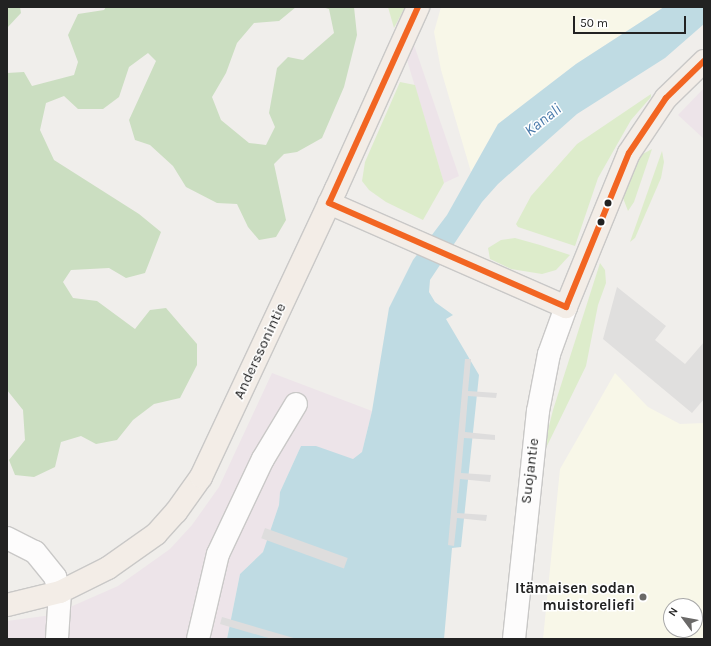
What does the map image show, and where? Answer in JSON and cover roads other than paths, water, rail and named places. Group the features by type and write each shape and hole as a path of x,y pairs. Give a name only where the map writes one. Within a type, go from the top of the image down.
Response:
{"main road":[{"name":"Anderssonintie","path":"7,604 60,592 108,568 156,534 176,512 201,477 329,203 418,7"},
{"path":"329,203 566,307 629,153 666,98 704,61"}],"street":[{"name":"Suojantie","path":"514,639 538,411 549,354 566,307"},
{"path":"198,639 218,554 264,460 296,404"},
{"path":"7,538 35,552 55,576 60,592 57,639"}],"water":[{"name":"Kanali","path":"664,7 704,7 704,24 665,58 577,114 498,184 482,202 430,280 429,292 435,302 453,315 446,319 479,375 461,547 452,548 444,639 227,639 240,574 263,552 279,505 280,492 301,446 316,446 353,459 362,452 372,411 389,308 413,260 447,215 498,124 576,64"}],"place":[{"name":"Itämaisen sodan muistoreliefi","path":"643,597"}]}
